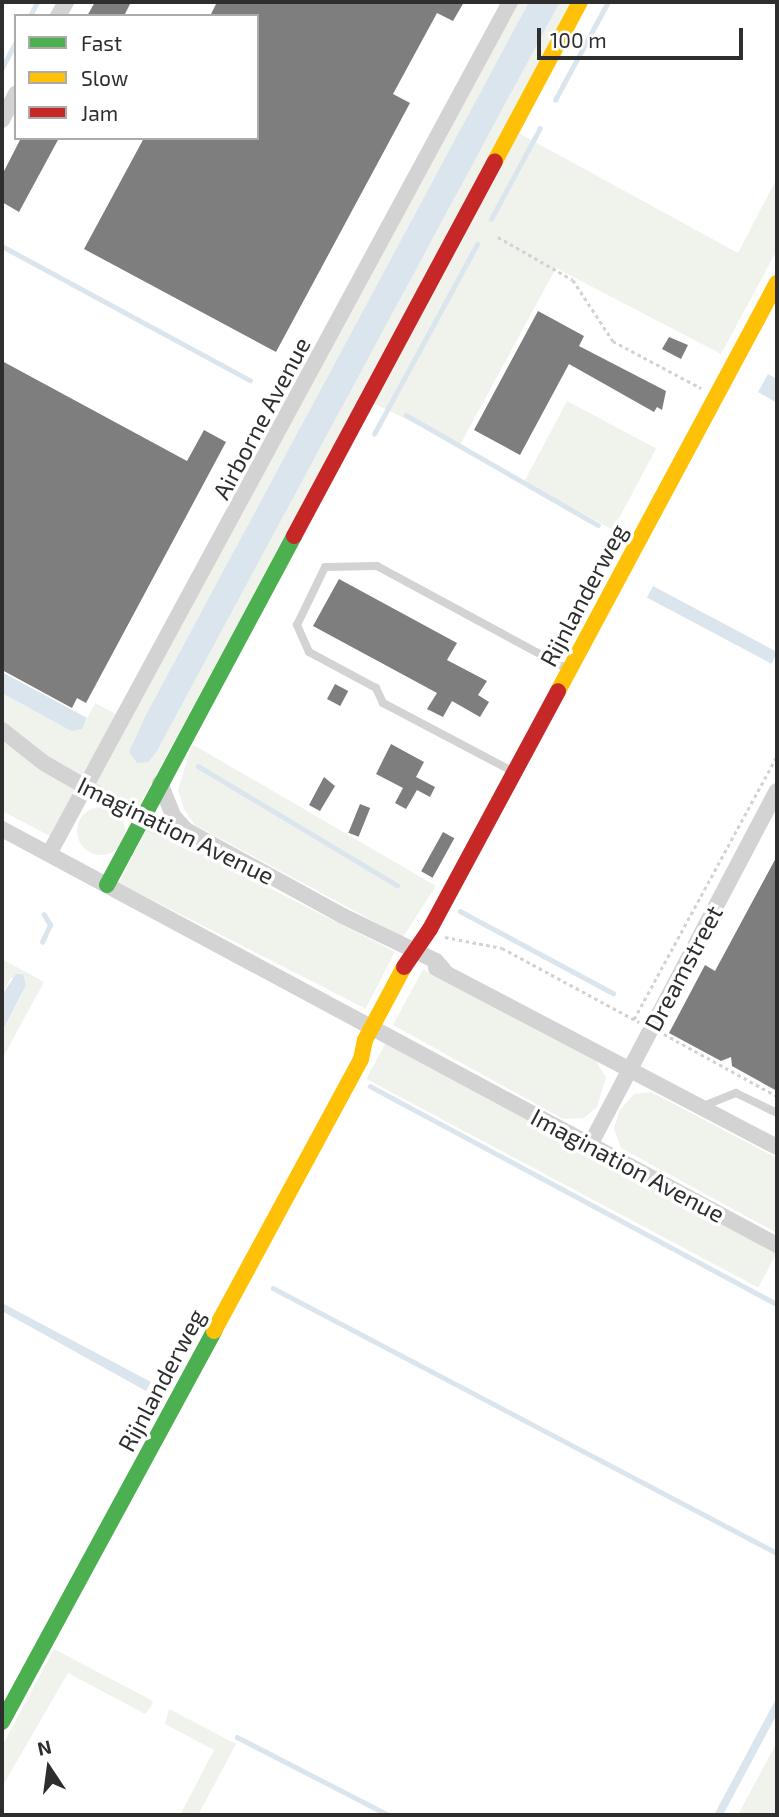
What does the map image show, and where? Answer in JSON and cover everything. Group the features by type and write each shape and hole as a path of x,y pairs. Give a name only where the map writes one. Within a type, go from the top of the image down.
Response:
{"street":[{"name":"Airborne Avenue","path":"50,854 510,2"},
{"path":"107,885 580,2"},
{"path":"2,120 14,98"},
{"name":"Rijnlanderweg","path":"2,1722 777,283"},
{"name":"Imagination Avenue","path":"2,730 85,789 142,820 168,831 186,830 777,1147"},
{"path":"160,783 173,816 186,830"},
{"name":"Dreamstreet","path":"590,1145 777,791"},
{"name":"Imagination Avenue","path":"2,829 777,1245"}],"lane":[{"path":"514,772 383,703 376,688 309,652 297,625 325,567 377,566 569,669"},
{"path":"701,1107 736,1093 777,1113"}],"path":[{"path":"498,237 573,280 613,341 715,398"},
{"name":"Dreamstreet","path":"634,1019 777,756"},
{"path":"430,929 454,942 502,948 777,1096"}],"shaded area":[{"path":"515,2 529,2 129,752 157,751 560,2 575,2 138,808 94,785"},
{"path":"529,2 560,2 157,751 148,762 137,763 129,752 146,715"},
{"path":"515,131 738,253 777,178 777,250 721,354 556,268 460,445 369,401"},
{"path":"768,374 777,379 777,403 758,392"},
{"path":"567,401 656,448 613,530 524,482"},
{"path":"653,586 777,652 771,664 647,597"},
{"path":"2,672 87,718 82,729 71,731 2,693"},
{"path":"2,693 71,731 86,721 95,703 116,714 81,780 2,723"},
{"path":"2,739 77,787 50,836 2,811"},
{"path":"192,744 436,886 403,937 195,825 184,809 178,790"},
{"path":"101,807 110,808 118,814 124,822 124,840 118,848 110,854 101,855 92,854 84,848 78,840 77,831 78,822 84,814 92,808"},
{"path":"148,826 395,952 366,1009 119,883"},
{"path":"4,960 44,982 2,1059 2,1032 22,994 11,977 2,995"},
{"path":"423,969 596,1061 606,1078 597,1107 584,1118 563,1119 393,1025"},
{"path":"16,974 23,974 26,985 2,1032 2,995"},
{"path":"386,1042 777,1250 758,1288 366,1079"},
{"path":"651,1092 777,1158 777,1233 621,1148 614,1129 619,1111 634,1094"},
{"path":"2,1303 151,1382 146,1391 2,1311"},
{"path":"54,1649 153,1701 151,1707 145,1714 68,1673 2,1787 2,1746"},
{"path":"777,1697 777,1714 723,1815 714,1815"},
{"path":"169,1709 236,1744 198,1815 180,1815 214,1750 165,1724"},
{"path":"777,1742 777,1815 738,1815"}],"building":[{"path":"95,2 131,2 125,14 88,14"},
{"path":"217,2 464,2 453,21 437,13 393,94 410,103 276,352 84,249 143,140 259,140 259,14 211,14"},
{"path":"20,140 58,140 19,212 2,202 2,175"},
{"path":"538,311 584,336 579,346 666,391 662,410 657,407 654,412 569,364 520,455 474,430"},
{"path":"669,337 688,345 681,359 662,349"},
{"path":"2,361 187,461 204,430 226,442 86,703 77,698 72,708 2,670"},
{"path":"339,579 457,643 447,660 487,681 478,695 489,702 480,717 452,701 443,717 427,709 437,693 313,626"},
{"path":"335,684 348,691 340,706 327,699"},
{"path":"391,744 424,762 416,777 435,787 430,797 417,790 406,809 395,803 403,788 376,774"},
{"path":"324,777 335,786 320,811 309,805"},
{"path":"360,804 370,808 359,837 348,833"},
{"path":"443,832 454,838 433,878 421,871"},
{"path":"777,856 777,1091 732,1066 731,1057 721,1061 669,1033 705,965 715,971"}],"waterway":[{"path":"31,14 37,2"},
{"path":"555,100 608,2"},
{"path":"2,68 14,46"},
{"path":"491,219 540,128"},
{"path":"374,434 477,244"},
{"path":"2,246 250,380"},
{"path":"406,415 598,525"},
{"path":"198,766 397,885"},
{"path":"460,911 613,993"},
{"path":"42,942 50,925 44,915"},
{"path":"370,1086 777,1304"},
{"path":"273,1288 777,1553"},
{"path":"237,1737 389,1815"}],"traffic: fast":[{"path":"107,885 294,536"},
{"path":"2,1722 214,1331"}],"traffic: slow":[{"path":"495,161 580,2"},
{"path":"558,691 777,283"},
{"path":"214,1331 361,1059 365,1040 404,967"}],"traffic: jam":[{"path":"294,536 495,161"},
{"path":"404,967 430,929 558,691"}]}
